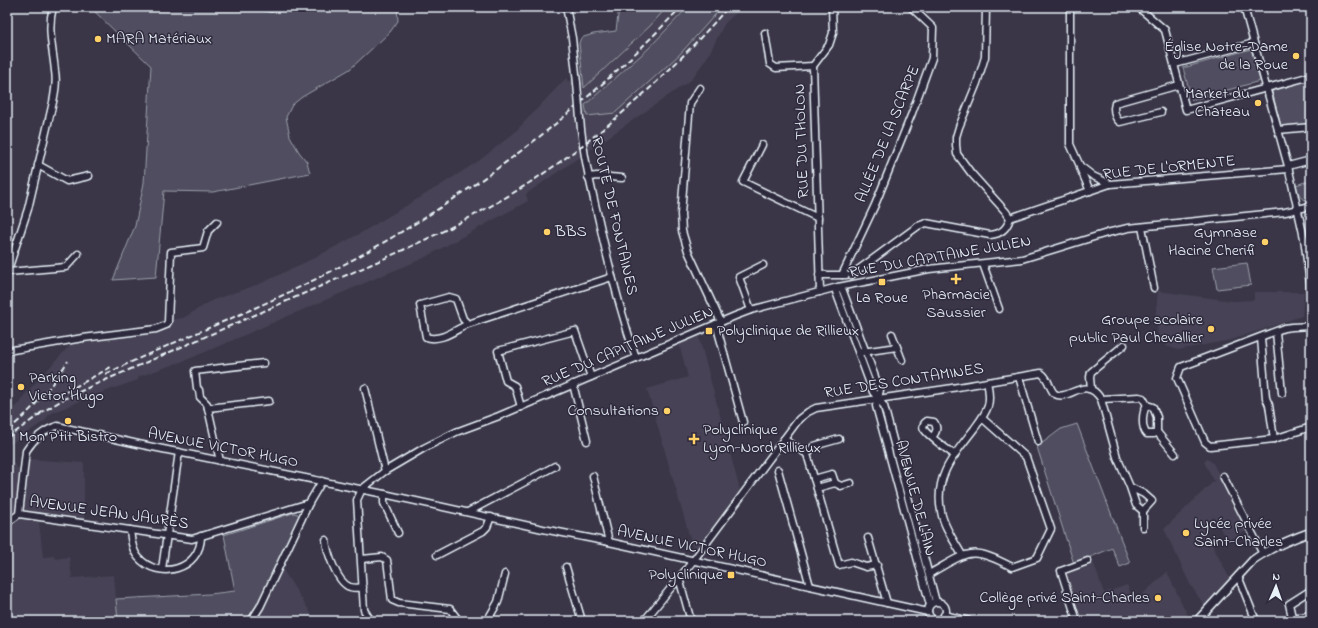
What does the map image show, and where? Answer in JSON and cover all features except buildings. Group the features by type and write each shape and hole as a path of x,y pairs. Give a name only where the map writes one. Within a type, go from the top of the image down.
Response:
{"main road":[{"path":"1197,621 1253,560 1298,536 1311,532"}],"street":[{"path":"52,7 50,18 50,35 56,72 56,85 28,209 7,272 66,267 78,254"},
{"path":"265,7 278,7"},
{"name":"ROUTE DE FONTAINES","path":"566,7 572,38 580,119 588,177 612,278 636,358"},
{"path":"813,66 829,45 833,33 832,7"},
{"name":"ALLÉE DE LA SCARPE","path":"842,275 875,205 912,113 932,58 932,28 911,7"},
{"path":"819,275 851,275 918,226 926,223 990,236 999,234 1008,224 1010,218 971,173 957,154 956,145 956,137 959,127 982,67 986,43 986,7"},
{"path":"1070,7 1070,144 1090,191"},
{"path":"1138,7 1166,30 1186,110 1311,76"},
{"path":"1244,7 1298,209 1310,279 1311,315"},
{"name":"RUE DU THOLON","path":"765,33 770,64 776,68 813,66 820,292"},
{"path":"1175,64 1254,43"},
{"path":"1161,112 1120,122 1117,120 1113,108 1114,103 1180,86"},
{"path":"700,88 690,103 681,214 682,231 688,251 719,323 742,422"},
{"path":"1278,130 1311,127"},
{"path":"762,145 743,182 818,218"},
{"name":"RUE DE L'ORMENTE","path":"1010,218 1110,184 1288,168 1311,160"},
{"path":"38,165 66,181 89,176"},
{"path":"1080,166 1093,176 1110,184"},
{"path":"588,177 597,176 622,178"},
{"name":"RUE DU CAPITAINE JULIEN","path":"362,489 384,471 456,432 521,407 751,310 838,287 929,269 983,264 1022,258 1128,228 1285,212 1311,206"},
{"path":"7,351 83,338 156,329 166,325 168,322 171,252 203,248 208,231 216,222"},
{"path":"1142,227 1154,288"},
{"path":"983,264 999,309"},
{"path":"751,310 739,277 763,265"},
{"path":"851,275 856,284"},
{"path":"468,324 463,319 456,299 449,297 420,305 426,337 434,339 440,338 468,324 612,278"},
{"path":"838,287 843,290 866,351 880,390 878,398"},
{"name":"AVENUE DE L'AIN","path":"838,287 836,292 873,392 884,406 929,574 933,604"},
{"path":"1311,326 1292,327 1276,332 1181,367 1177,378 1205,442 1210,446 1274,439 1311,427"},
{"path":"521,407 515,386 506,381 498,352 575,331 591,377"},
{"path":"1276,332 1282,393"},
{"path":"892,334 902,360"},
{"path":"1261,338 1266,398 1269,405 1274,439"},
{"path":"1124,345 1091,372 1091,389 1096,392 1101,399 1117,457 1136,505 1143,511"},
{"path":"858,352 897,347"},
{"path":"220,460 207,404 200,397 199,390 197,388 196,372 264,363"},
{"name":"RUE DES CONTAMINES","path":"644,621 693,561 784,439 799,420 808,412 816,408 1041,373 1048,380 1052,391 1060,395 1086,388 1091,389"},
{"path":"1019,377 1038,442"},
{"path":"962,556 941,511 941,481 954,455 982,418 988,407 987,382"},
{"path":"573,384 587,441"},
{"path":"365,388 384,471"},
{"name":"AVENUE DE L'AIN","path":"878,398 876,406 933,604"},
{"path":"1101,399 1143,398 1147,405 1153,407 1156,411 1157,432 1175,454"},
{"path":"208,408 269,401"},
{"path":"1147,405 1144,410 1144,430 1147,434 1154,434 1157,432"},
{"path":"929,574 968,553 982,554 1012,567 1037,558 1051,529 1026,457 982,418"},
{"name":"AVENUE VICTOR HUGO","path":"19,514 26,451 41,434 52,427 57,426 362,489 928,612"},
{"path":"932,437 954,455"},
{"path":"784,439 807,454 839,565 851,562 866,567 877,565"},
{"path":"807,454 814,446 839,439"},
{"path":"162,569 179,452"},
{"path":"468,512 556,466"},
{"path":"778,470 810,586"},
{"path":"814,479 832,474 835,483"},
{"path":"593,476 609,542"},
{"path":"1223,476 1262,554"},
{"path":"251,621 260,607 309,503 322,481"},
{"path":"817,488 835,483 841,486 851,483"},
{"path":"1130,487 1144,494 1152,501 1143,511 1143,526"},
{"path":"362,489 357,500 362,559 364,610 371,621"},
{"path":"384,494 384,503 398,533"},
{"name":"AVENUE JEAN JAURÈS","path":"19,514 192,539 309,503"},
{"path":"7,523 19,514"},
{"path":"437,555 483,531 487,527 491,517"},
{"path":"130,530 132,545 138,557 150,566 169,570 187,564 192,560 200,549 201,536"},
{"path":"868,538 887,603"},
{"path":"326,540 331,562 344,582 351,587 363,587"},
{"path":"362,559 382,557 387,560 392,600 399,603 450,609 459,621"},
{"path":"1077,621 1061,571 1088,561"},
{"path":"566,567 582,621"},
{"path":"487,621 498,602 504,574"},
{"path":"1238,576 1256,621"},
{"path":"679,578 691,621"},
{"path":"1311,590 1289,604 1292,617 1304,617 1311,613"},
{"path":"933,604 943,605 945,610 942,618 937,620 932,618 928,612 933,604"},
{"path":"944,615 969,621"}],"shaded area":[{"path":"92,7 397,7 398,21 390,32 350,69 302,97 292,105 286,117 290,136 299,152 307,162 310,173 213,192 164,191 156,277 113,280 135,226 144,183 151,66 92,9"},
{"path":"619,7 667,7 650,26 584,88 579,43 581,38 593,34 616,31"},
{"path":"657,7 743,7 725,23 708,56 691,80 526,194 528,201 422,259 189,359 138,377 138,380 86,398 52,413 46,420 7,448 7,423 12,419 13,408 21,402 20,400 71,344 161,330 170,326 170,320 183,318 213,300 262,283 359,234 480,160 514,133 566,78 568,82"},
{"path":"688,7 722,7 680,54 615,113 587,116 585,105 648,49"},
{"path":"1251,49 1260,81 1192,100 1183,68"},
{"path":"1311,80 1311,124 1281,126 1272,91"},
{"path":"7,114 12,116 13,141 7,146"},
{"path":"1311,180 1311,201 1307,201 1300,197 1296,185"},
{"path":"1247,263 1251,285 1217,289 1213,267"},
{"name":"Groupe scolaire public Paul Chevallier","path":"1158,291 1233,301 1254,300 1254,292 1304,292 1302,316 1231,340 1178,350 1166,346 1159,337 1155,320"},
{"name":"Polyclinique Lyon-Nord Rillieux","path":"699,337 740,490 694,552 647,389 688,377 679,344"},
{"path":"1077,424 1130,563 1120,567 1112,548 1074,564 1037,447 1061,429"},
{"path":"7,455 20,471 27,471 28,459 84,463 84,521 82,527 39,521 43,557 54,556 55,559 69,557 72,578 114,575 118,621 7,621"},
{"name":"Lycée privée Saint-Charles","path":"1207,459 1213,463 1248,530 1227,541 1214,517 1203,527 1230,579 1205,607 1190,584 1164,529 1214,481 1204,462"},
{"path":"293,513 298,514 299,517 262,598 246,621 118,621 116,599 210,594 235,591 224,535"},
{"path":"1093,561 1104,593 1127,585 1134,602 1167,572 1187,614 1192,621 1080,621 1063,574"},
{"path":"281,567 316,621 254,621"}],"railway":[{"path":"106,374 308,283 360,256 410,227 507,162 553,126 598,88 681,7"},
{"path":"39,414 64,399 94,385 399,252 451,227 501,200 554,166 608,125 682,57 728,7"},
{"path":"8,430 17,423 41,398 68,361"},
{"path":"66,392 111,367"},
{"path":"7,438 43,412"}],"place":[{"name":"MARA Matériaux","path":"98,39"},
{"name":"Église Notre-Dame de la Roue","path":"1296,56"},
{"name":"Market du Chateau","path":"1258,103"},
{"name":"BBS","path":"547,232"},
{"name":"Gymnase Hacine Cherifi","path":"1265,242"},
{"name":"Pharmacie Saussier","path":"956,279"},
{"name":"La Roue","path":"882,282"},
{"name":"Groupe scolaire public Paul Chevallier","path":"1211,329"},
{"name":"Polyclinique de Rillieux","path":"709,331"},
{"name":"Parking Victor Hugo","path":"21,387"},
{"name":"Consultations","path":"667,411"},
{"name":"Mon P'tit Bistro","path":"68,421"},
{"name":"Polyclinique Lyon-Nord Rillieux","path":"694,439"},
{"name":"Lycée privée Saint-Charles","path":"1186,533"},
{"name":"Polyclinique","path":"731,575"},
{"name":"Collège privé Saint-Charles","path":"1158,598"}]}
